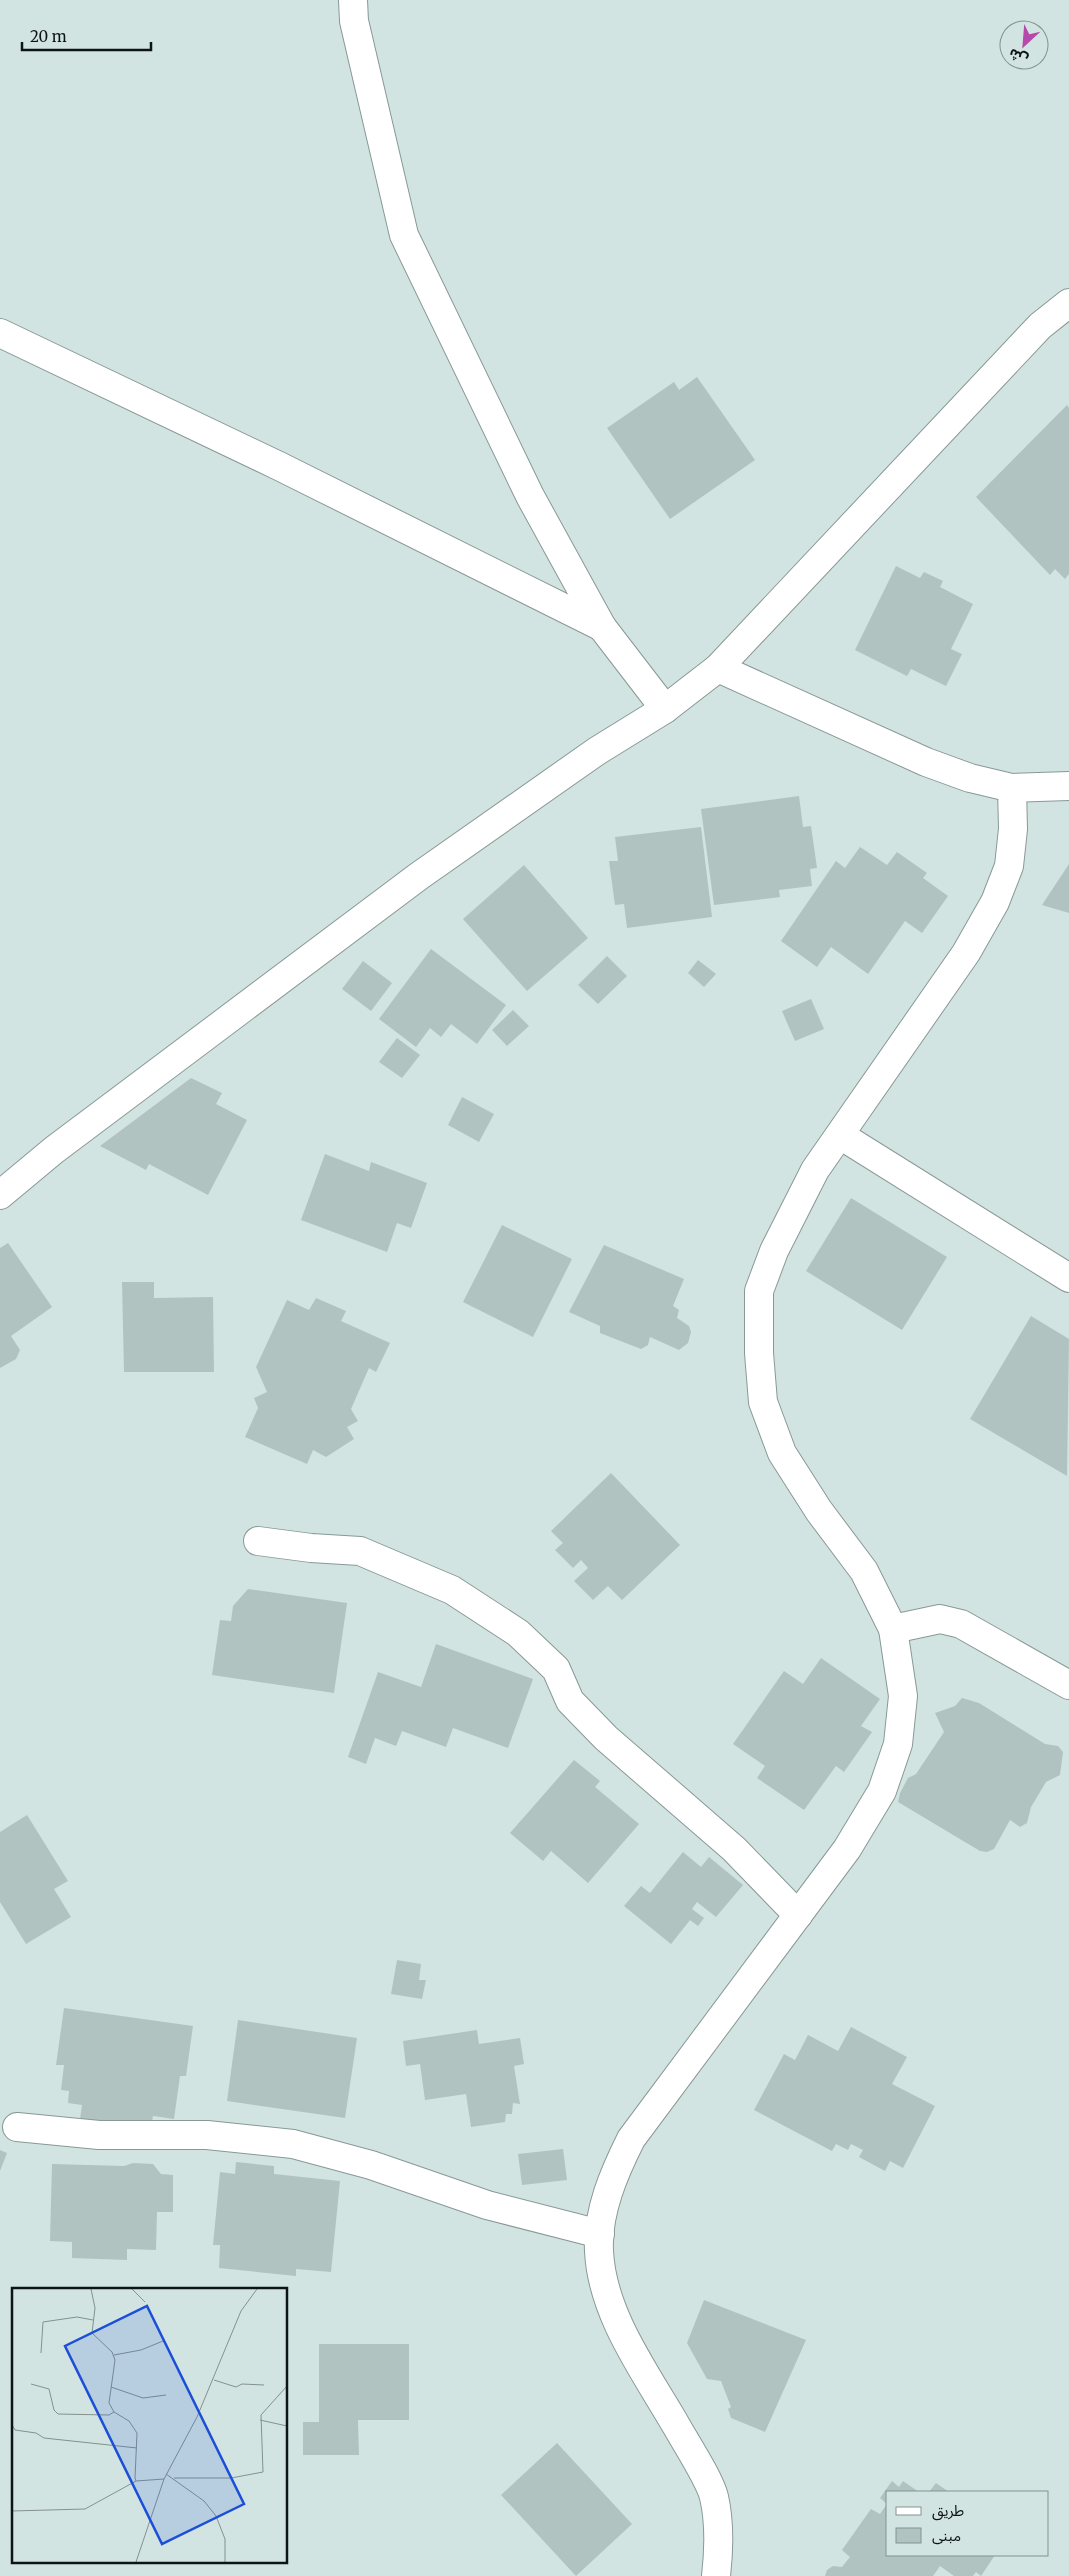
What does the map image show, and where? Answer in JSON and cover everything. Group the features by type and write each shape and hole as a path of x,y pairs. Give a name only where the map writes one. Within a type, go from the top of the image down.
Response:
{"street":[{"path":"353,0 354,21 404,235 530,496 602,626 665,709"},
{"path":"0,1195 54,1150 419,876 597,751 665,709 718,668 1040,326 1069,303"},
{"path":"0,332 279,466 602,626"},
{"path":"718,668 926,762 970,778 1012,788 1069,786"},
{"path":"716,2576 720,2543 714,2496 624,2336 602,2274 599,2251 600,2234 614,2173 631,2140 847,1849 882,1791 898,1744 903,1696 894,1629 864,1571 819,1511 782,1453 762,1402 759,1353 759,1291 774,1251 815,1170 966,953 995,902 1009,866 1013,829 1012,788"},
{"path":"840,1135 1069,1278"},
{"path":"258,1541 312,1548 360,1551 452,1590 518,1633 556,1669 570,1701 606,1738 734,1849 798,1915"},
{"path":"894,1629 940,1619 961,1624 1069,1686"},
{"path":"17,2127 99,2135 207,2135 294,2144 371,2165 486,2205 600,2234"}],"building":[{"path":"697,377 755,460 670,519 607,428 674,382 679,390"},
{"path":"1067,405 1069,408 1069,574 1065,579 1055,569 1050,575 976,497"},
{"path":"896,566 920,578 924,572 943,581 940,587 973,604 951,649 962,654 946,686 911,669 907,676 855,650"},
{"path":"799,796 803,827 811,826 817,868 810,869 812,886 779,890 780,897 714,905 701,809"},
{"path":"701,827 712,917 627,928 624,904 615,905 609,861 618,861 615,837"},
{"path":"860,847 887,865 897,852 927,873 923,878 948,896 922,933 905,921 868,974 831,947 817,967 781,941 836,861 845,868"},
{"path":"1069,864 1069,913 1042,905"},
{"path":"524,865 588,938 527,991 463,919"},
{"path":"431,949 506,1005 477,1044 451,1024 441,1037 430,1028 416,1047 379,1019"},
{"path":"607,956 627,976 598,1004 578,985"},
{"path":"698,960 716,974 704,987 688,973"},
{"path":"363,961 392,983 371,1011 342,989"},
{"path":"811,999 824,1029 795,1041 782,1011"},
{"path":"513,1010 529,1026 507,1046 492,1030"},
{"path":"397,1038 420,1055 402,1078 379,1062"},
{"path":"191,1078 222,1093 216,1104 247,1120 208,1195 149,1164 146,1170 100,1146"},
{"path":"462,1097 494,1114 479,1142 448,1125"},
{"path":"325,1154 369,1171 371,1162 427,1183 411,1228 397,1223 387,1252 301,1220"},
{"path":"851,1198 947,1257 902,1330 806,1271"},
{"path":"502,1225 572,1259 533,1337 463,1302"},
{"path":"8,1243 52,1307 11,1336 20,1350 16,1359 0,1368 0,1248"},
{"path":"604,1245 684,1279 673,1306 679,1310 677,1318 689,1326 691,1332 688,1343 679,1350 650,1337 648,1345 641,1349 600,1333 600,1326 569,1312"},
{"path":"122,1282 154,1282 154,1298 213,1297 214,1372 124,1372"},
{"path":"316,1298 346,1311 341,1321 390,1343 376,1372 369,1368 351,1409 358,1421 347,1427 354,1439 326,1457 313,1450 307,1464 245,1437 258,1408 254,1398 267,1392 256,1367 287,1300 309,1310"},
{"path":"1031,1316 1069,1339 1067,1476 970,1419"},
{"path":"611,1473 680,1545 622,1600 608,1586 593,1600 574,1581 588,1568 581,1560 573,1568 555,1550 563,1543 551,1531"},
{"path":"248,1589 347,1603 334,1693 212,1675 220,1620 231,1621 233,1606"},
{"path":"436,1644 533,1679 508,1748 453,1728 446,1747 402,1731 396,1746 375,1738 366,1764 348,1757 378,1672 421,1687"},
{"path":"821,1658 880,1699 861,1726 872,1732 844,1772 836,1766 804,1810 757,1778 765,1766 733,1744 784,1671 803,1684"},
{"path":"962,1698 979,1703 1045,1744 1058,1746 1063,1752 1060,1775 1046,1782 1031,1807 1027,1823 1020,1827 1010,1820 994,1849 987,1852 980,1851 898,1802 900,1793 908,1778 916,1774 944,1732 935,1713 955,1706"},
{"path":"574,1760 600,1781 595,1787 639,1824 588,1883 551,1851 543,1861 510,1833"},
{"path":"27,1815 68,1881 54,1889 71,1917 26,1944 0,1902 0,1832"},
{"path":"683,1852 701,1867 709,1857 743,1885 716,1917 697,1902 692,1909 704,1918 698,1926 690,1920 671,1944 624,1906 641,1886 650,1893"},
{"path":"397,1960 421,1964 419,1980 426,1980 422,1999 391,1994"},
{"path":"64,2008 193,2026 186,2076 180,2076 174,2119 153,2116 151,2129 80,2119 82,2105 68,2103 69,2091 61,2090 64,2065 56,2065"},
{"path":"238,2020 357,2038 345,2118 227,2101"},
{"path":"851,2027 907,2057 892,2084 935,2106 903,2168 890,2161 885,2171 859,2157 863,2150 851,2144 848,2150 836,2144 832,2151 754,2110 784,2054 795,2060 808,2035 838,2051"},
{"path":"477,2030 479,2044 520,2038 524,2064 514,2066 520,2104 513,2103 512,2114 506,2114 505,2122 471,2127 466,2094 425,2100 420,2064 406,2066 403,2041"},
{"path":"563,2149 567,2180 522,2185 518,2154"},
{"path":"0,2150 7,2153 0,2171"},
{"path":"236,2162 274,2166 274,2174 340,2181 331,2272 296,2269 296,2276 219,2268 220,2245 213,2245 220,2172 235,2174"},
{"path":"133,2163 153,2164 161,2174 173,2175 173,2212 157,2212 156,2250 127,2249 127,2260 72,2258 72,2242 50,2241 52,2164 124,2166"},
{"path":"704,2300 806,2340 765,2432 731,2418 728,2409 731,2407 721,2381 707,2379 687,2343"},
{"path":"319,2344 409,2344 409,2420 358,2420 359,2455 303,2455 303,2422 319,2422"},
{"path":"557,2443 632,2524 576,2576 501,2495"},
{"path":"892,2481 899,2487 903,2481 918,2491 886,2491 886,2503 880,2498"},
{"path":"936,2483 948,2491 930,2491"},
{"path":"886,2505 886,2556 994,2556 981,2576 976,2572 973,2576 954,2576 940,2566 933,2576 825,2576 827,2570 833,2566 842,2567 850,2557 842,2550 871,2509 880,2514"}]}
